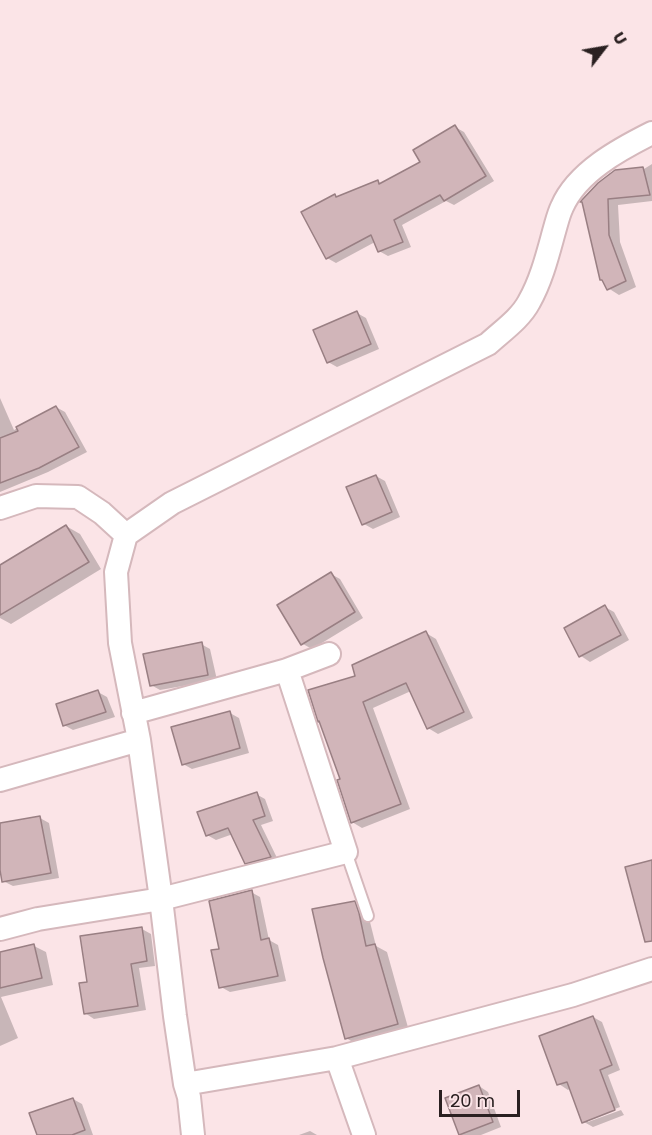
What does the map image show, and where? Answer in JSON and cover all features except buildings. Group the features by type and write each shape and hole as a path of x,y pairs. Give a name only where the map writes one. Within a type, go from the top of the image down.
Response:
{"street":[{"path":"193,1135 175,1017 139,740 120,643 117,572 126,535 172,503 488,344 512,323 529,303 540,278 562,206 575,186 593,169 622,148 652,133"},
{"path":"0,508 36,496 78,497 102,513 126,535"},
{"path":"133,713 287,670 329,654"},
{"path":"0,929 38,919 161,899 346,852 287,670"},
{"path":"0,780 139,740"},
{"path":"185,1084 337,1058 573,995 652,969"},
{"path":"337,1058 364,1135"}],"lane":[{"path":"346,852 368,916"}]}
